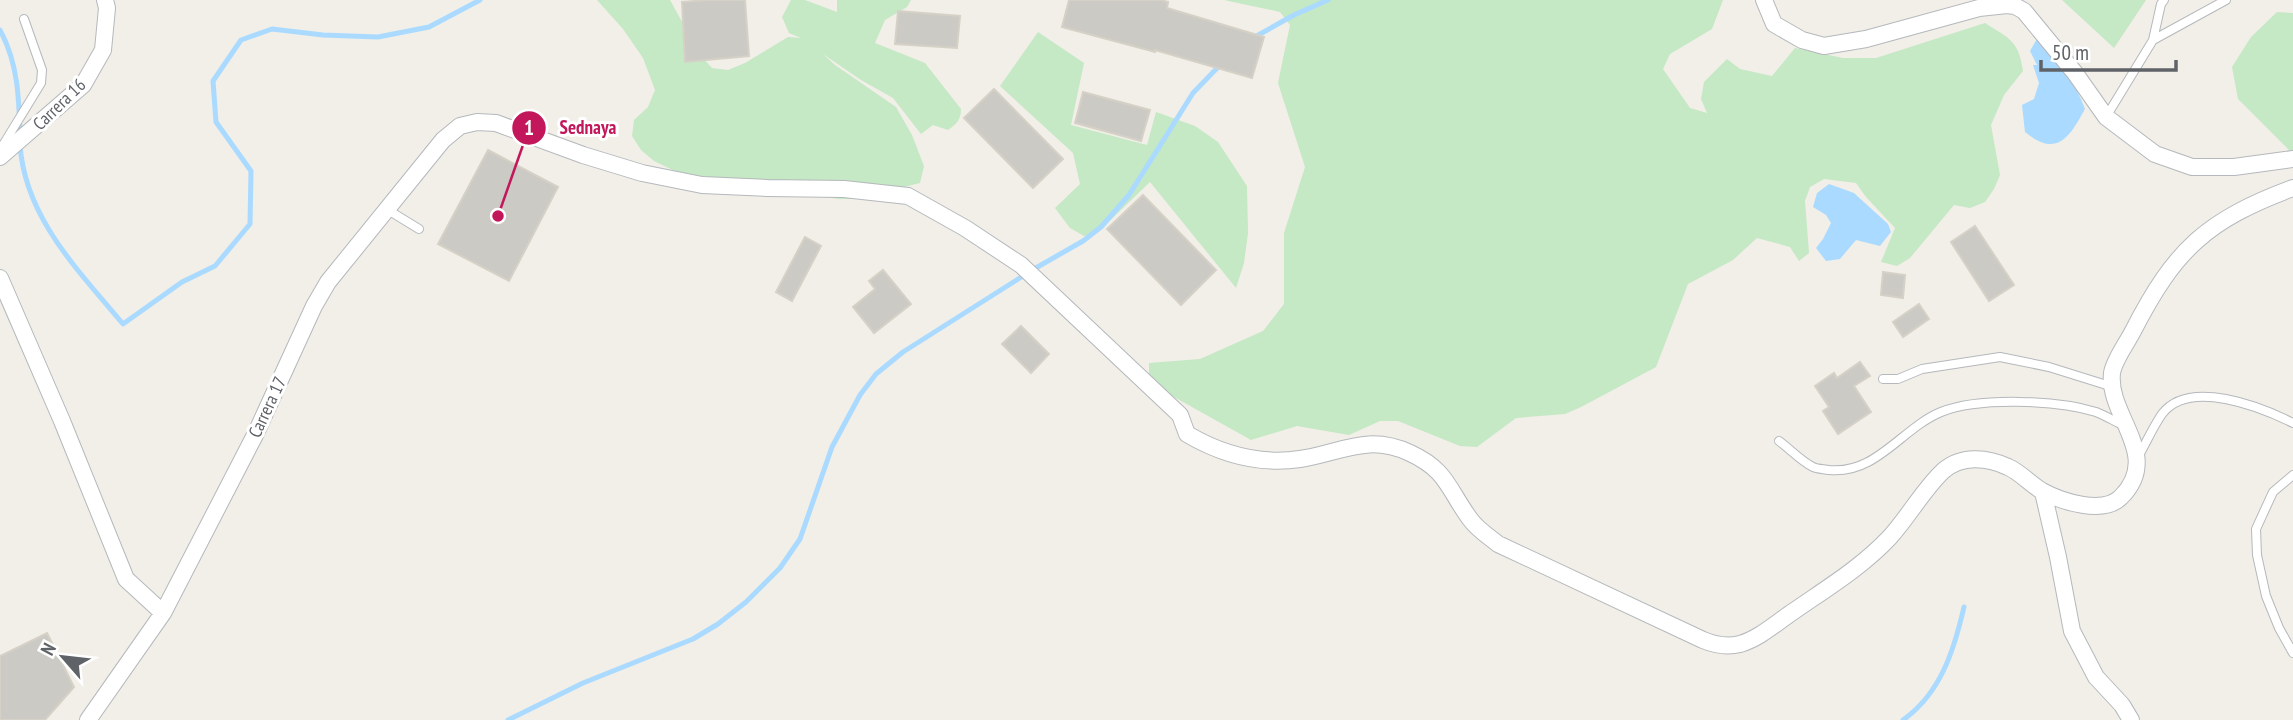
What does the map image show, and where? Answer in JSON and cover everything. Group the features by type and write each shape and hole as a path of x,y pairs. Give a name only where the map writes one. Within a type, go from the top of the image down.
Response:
{"street":[{"name":"Carrera 16","path":"0,157 83,85 103,50 107,8 105,0"},
{"path":"1764,0 1774,24 1802,40 1824,46 1866,39 1979,8 2015,6 2024,11 2075,73 2106,117 2155,154 2192,167 2234,167 2293,159"},
{"name":"Carrera 17","path":"88,720 163,613 255,435 314,306 328,282 443,140 460,126 477,122 496,123 642,173 702,185 844,189 908,196 965,228 1021,265 1180,415 1187,434 1209,447 1254,460 1299,460 1368,443 1410,453 1432,465 1441,474 1477,528 1498,544 1711,643 1728,646 1754,639 1859,565 1889,537 1944,471 1959,461 1971,458 2008,467 2043,492"},
{"path":"2043,492 2081,505 2104,506 2111,504 2130,488 2134,481 2137,460 2112,387 2112,371 2149,300 2171,266 2215,224 2254,202 2293,188"},
{"path":"0,278 126,579 163,613"},
{"path":"2043,492 2072,631 2096,677 2122,705 2131,720"}],"lane":[{"path":"2106,117 2153,40 2164,0"},
{"path":"2153,40 2226,0"},
{"path":"0,150 41,83 43,70 24,19"},
{"path":"388,210 419,229"},
{"path":"1883,379 1898,379 1922,369 2000,357 2049,367 2112,387"},
{"path":"2137,460 2163,413 2179,402 2207,395 2256,406 2293,423"},
{"path":"1779,441 1814,468 1834,470 1857,467 1877,457 1941,412 1968,405 2029,402 2058,405 2096,413 2128,428"},
{"path":"2293,475 2273,492 2256,529 2257,555 2266,596 2293,653"}],"green space":[{"path":"597,0 670,0 701,56 712,68 728,70 788,37 801,38 789,33 782,17 791,0 805,0 837,12 837,0 911,0 907,7 885,20 875,43 925,63 961,109 960,116 948,130 933,125 921,134 893,98 823,54 896,107 912,135 924,166 920,183 856,199 839,199 683,175 654,161 641,150 632,136 634,120 648,107 655,90 643,58 623,29"},
{"path":"1224,0 1723,0 1712,29 1670,54 1663,69 1690,108 1707,113 1701,99 1704,82 1727,59 1740,69 1772,76 1795,48 1843,58 1876,58 1985,23 2016,47 2023,71 2004,95 1991,125 2000,175 1994,189 1985,202 1970,208 1954,205 1910,258 1897,266 1881,262 1895,228 1856,183 1824,179 1810,187 1805,201 1809,253 1799,261 1790,247 1757,238 1733,260 1688,284 1656,367 1581,407 1565,414 1516,418 1477,447 1460,446 1398,421 1380,421 1349,435 1297,426 1251,440 1149,383 1149,363 1200,359 1263,331 1284,304 1284,233 1305,167 1278,83 1290,25 1280,12"},
{"path":"2062,0 2146,0 2114,48"},
{"path":"2277,12 2293,13 2293,154 2238,99 2232,67 2251,37"},
{"path":"1038,32 1084,63 1071,125 1147,145 1156,112 1195,126 1218,142 1247,186 1248,233 1244,263 1236,288 1150,182 1097,233 1084,236 1070,228 1055,208 1080,184 1073,153 1000,86"}],"water":[{"path":"2038,37 2065,70 2085,109 2067,136 2054,144 2036,140 2025,132 2022,105 2034,99 2039,83 2033,65 2037,65 2030,51"},
{"path":"1829,184 1854,193 1888,224 1891,232 1880,246 1856,240 1840,259 1826,261 1816,248 1831,223 1826,215 1813,207 1817,193"}],"building":[{"path":"745,0 749,56 685,62 682,2"},
{"path":"1069,0 1161,0 1168,2 1167,8 1264,37 1252,78 1062,27"},
{"path":"898,11 960,16 957,48 895,44"},
{"path":"994,89 1063,159 1033,188 964,118"},
{"path":"1083,92 1150,110 1141,141 1075,123"},
{"path":"488,150 558,187 509,281 438,244"},
{"path":"1143,195 1216,270 1181,305 1107,229"},
{"path":"1975,226 2014,285 1989,301 1951,242"},
{"path":"805,237 821,246 792,301 776,292"},
{"path":"883,270 911,304 874,333 853,307 875,289 869,281"},
{"path":"1883,272 1905,275 1903,298 1881,295"},
{"path":"1919,304 1929,319 1903,337 1893,322"},
{"path":"1021,326 1049,354 1031,373 1002,344"},
{"path":"1860,362 1870,376 1854,386 1871,412 1838,434 1823,411 1829,407 1815,386 1834,373 1837,378"},
{"path":"47,633 74,687 45,720 0,720 0,656"}],"waterway":[{"path":"20,145 24,171 43,220 72,263 123,324 182,282 215,266 250,224 251,171 216,122 213,81 241,40 272,29 323,35 378,37 429,27 480,0"},
{"path":"1253,38 1328,0"},
{"path":"0,30 14,68 20,135"},
{"path":"508,720 583,683 693,639 746,602 780,568 800,539 832,447 860,395 876,374 903,352 1083,241 1101,227 1129,195 1193,93 1221,64"},
{"path":"1903,720 1927,697 1944,670 1964,607"}],"place":[{"name":"Sednaya","path":"498,216"}]}
